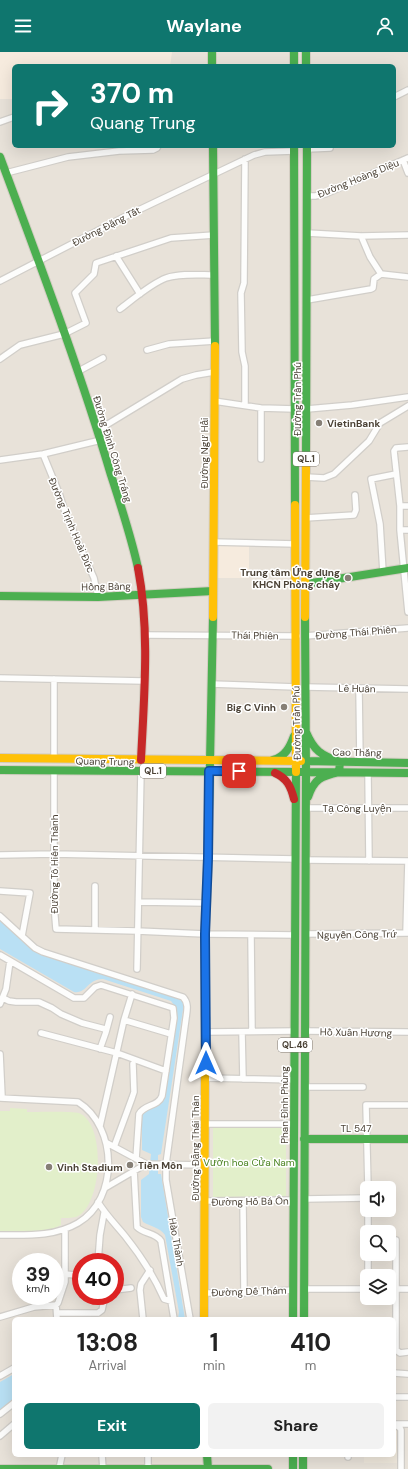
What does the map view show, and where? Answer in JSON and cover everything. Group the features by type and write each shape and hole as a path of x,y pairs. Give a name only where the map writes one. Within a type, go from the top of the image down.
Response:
{"main road":[{"path":"212,52 212,64"},
{"path":"294,52 294,64"},
{"path":"306,52 306,64"},
{"name":"Đường Ngư Hải","path":"209,760 212,684 215,341 213,148"},
{"name":"Đường Trần Phú","path":"296,772 296,686 305,584 307,148"},
{"name":"Đường Trần Phú","path":"294,149 296,584 306,687 306,772"},
{"name":"Đường Đinh Công Tráng","path":"0,157 98,430 136,560 142,596 144,636 141,771"},
{"path":"294,217 307,217"},
{"path":"295,301 307,300"},
{"path":"295,409 307,409"},
{"path":"296,584 305,584 406,568"},
{"name":"Hồng Bàng","path":"0,596 142,596 213,591"},
{"path":"296,686 306,687"},
{"path":"269,761 277,760 285,753 292,742 296,731"},
{"path":"306,732 313,749 321,755 340,762 339,772 327,774 316,780 311,787 306,806"},
{"name":"Quang Trung","path":"0,758 306,761"},
{"path":"54,758 54,770"},
{"name":"Đường Đặng Thái Thân","path":"204,1317 204,1124 206,1078 205,934 208,858 209,760"},
{"name":"Cao Thắng","path":"306,761 408,763"},
{"name":"Quang Trung","path":"0,770 408,773"},
{"path":"268,771 284,778 291,789 296,804"},
{"name":"Phan Đình Phùng","path":"293,1317 296,772"},
{"name":"Phan Đình Phùng","path":"304,1317 306,772"},
{"path":"296,859 305,860"},
{"path":"296,935 305,934"},
{"path":"295,1031 304,1031"},
{"path":"294,1124 304,1124"},
{"name":"TL 547","path":"304,1139 408,1139"},
{"path":"293,1290 304,1289"},
{"path":"207,1457 208,1469"},
{"path":"292,1469 293,1457"},
{"path":"303,1457 303,1469"},
{"path":"0,1469 268,1469"}],"street":[{"path":"396,96 408,90"},
{"path":"0,122 12,118"},
{"path":"6,172 68,157 118,151 153,150 157,148"},
{"path":"307,148 330,148"},
{"name":"Đường Đặng Tất","path":"0,281 38,260 174,192 258,153 294,149"},
{"path":"244,405 245,366 242,352 241,293 244,283 245,159"},
{"path":"405,159 408,173"},
{"name":"Đường Hoàng Diệu","path":"307,196 325,194 405,159"},
{"path":"307,233 361,236 408,235"},
{"path":"0,358 20,345 64,334 86,323 75,292 94,274 96,263 171,238 214,235"},
{"path":"361,236 370,257 381,274"},
{"path":"116,256 140,294"},
{"path":"307,300 371,290 373,288 374,279 381,274 408,277"},
{"path":"120,309 161,280 172,277 215,275"},
{"path":"147,350 169,344 215,341"},
{"path":"77,372 103,358"},
{"path":"98,430 182,379 196,374 214,372"},
{"path":"307,409 352,405 408,397"},
{"path":"214,401 261,408 295,409"},
{"path":"306,477 324,478 334,474 369,440 378,425 408,406"},
{"path":"260,460 261,408"},
{"path":"0,460 43,454 101,440"},
{"path":"408,447 396,448 394,450 400,506 400,530 406,568 408,612"},
{"name":"Đường Trịnh Hoài Đức","path":"43,454 60,493 66,515 94,578 98,597"},
{"path":"383,572 380,524 371,479 396,474"},
{"path":"305,518 354,515 356,510 355,495"},
{"path":"400,506 408,506"},
{"path":"400,530 408,530"},
{"path":"213,542 296,544"},
{"name":"Đường Thái Phiên","path":"301,636 408,628"},
{"name":"Thái Phiên","path":"144,636 301,636"},
{"path":"0,678 143,680"},
{"path":"54,679 54,758"},
{"path":"212,684 296,686"},
{"name":"Lê Huân","path":"306,687 408,689"},
{"path":"359,688 360,762"},
{"name":"Đường Tô Hiến Thành","path":"54,770 54,904 56,929 205,934"},
{"path":"137,969 141,771"},
{"path":"368,773 368,861"},
{"name":"Tạ Công Luyện","path":"306,806 408,808"},
{"path":"0,855 54,854 296,859"},
{"path":"305,860 408,861 407,933"},
{"path":"94,886 95,930"},
{"path":"0,891 30,893 22,936"},
{"path":"139,902 206,903"},
{"path":"0,916 22,936"},
{"name":"Nguyễn Công Trứ","path":"305,934 407,933"},
{"path":"205,934 296,935"},
{"path":"251,935 252,1031"},
{"name":"Hào Thành","path":"22,936 35,948 43,952 183,997 185,999 187,1007 186,1018 166,1164 166,1180 190,1317"},
{"path":"0,955 74,998 84,998 94,987 101,985 173,1008 174,1018 160,1100 143,1109 139,1114 136,1159"},
{"path":"0,1004 3,998 10,961"},
{"path":"100,1126 124,1020 132,994"},
{"path":"3,998 16,1002 39,1002 82,1023 105,1029 106,1032"},
{"path":"100,1049 110,1017"},
{"path":"124,1020 171,1034"},
{"path":"206,1032 295,1031"},
{"name":"Hồ Xuân Hương","path":"304,1031 408,1032"},
{"path":"242,1032 243,1079"},
{"path":"41,1033 117,1053 166,1071"},
{"path":"0,1054 1,1098 78,1102 87,1107 100,1126 107,1143 108,1176 105,1188 91,1213 65,1230 43,1234 0,1235"},
{"path":"114,1147 134,1092 133,1064"},
{"path":"206,1078 295,1080"},
{"path":"305,1087 364,1087"},
{"path":"368,1181 366,1105 408,1105"},
{"path":"204,1124 294,1124"},
{"path":"107,1143 146,1164 204,1164"},
{"path":"105,1188 146,1164"},
{"path":"134,1171 137,1227 140,1230 157,1236 161,1241 174,1317"},
{"path":"304,1199 360,1198"},
{"path":"243,1200 244,1293"},
{"name":"Đường Hố Bá Ôn","path":"205,1201 294,1200"},
{"path":"98,1202 104,1213 124,1235 150,1270 164,1299 171,1301"},
{"path":"99,1253 104,1213"},
{"path":"64,1280 65,1230"},
{"path":"396,1240 396,1350 398,1352 408,1352"},
{"path":"143,1317 140,1290 141,1284 150,1270"},
{"path":"65,1274 72,1275"},
{"path":"124,1289 131,1288"},
{"path":"304,1289 360,1289"},
{"path":"397,1289 408,1289"},
{"name":"Đường Dế Thám","path":"204,1293 244,1293 293,1290"},
{"path":"0,1317 34,1307 56,1305 57,1316 98,1313 102,1310 103,1305"},
{"path":"0,1376 12,1369"},
{"path":"396,1373 408,1374"},
{"path":"396,1397 408,1397"},
{"path":"0,1414 12,1405"},
{"path":"396,1424 408,1424"},
{"path":"396,1425 401,1430 401,1469"},
{"path":"0,1436 12,1426"},
{"path":"59,1469 62,1457"},
{"path":"102,1457 103,1469"},
{"path":"148,1457 148,1468"}],"shaded area":[{"path":"0,52 408,52 408,1469 0,1469"},
{"path":"0,52 172,52 170,64 12,64 12,99 0,99"},
{"path":"249,545 249,578 215,578 216,546"},
{"path":"396,1429 399,1430 400,1463 364,1463 364,1457 396,1457"},
{"path":"152,1457 202,1457 203,1464 152,1464"}],"green space":[{"name":"Vinh Stadium","path":"10,1108 27,1109 27,1112 79,1113 88,1120 94,1133 98,1166 96,1183 91,1198 85,1210 76,1217 61,1218 61,1225 54,1228 39,1232 0,1232 0,1111 10,1111"},
{"name":"Vườn hoa Cửa Nam","path":"286,1127 286,1196 213,1197 213,1128"}],"water":[{"path":"0,919 38,952 179,999 184,1003 161,1154 158,1155 158,1174 161,1174 185,1317 178,1317 179,1312 165,1235 158,1229 143,1222 141,1217 141,1180 149,1174 151,1154 142,1150 142,1116 146,1110 159,1103 165,1096 177,1019 177,1009 171,1001 103,979 94,981 82,991 74,992 0,949"},
{"path":"12,1375 12,1402 0,1412 0,1382"}],"traffic: fast":[{"path":"212,52 212,64"},
{"path":"294,52 294,64"},
{"path":"306,52 306,64"},
{"path":"213,148 215,346"},
{"path":"294,148 295,505"},
{"path":"306,465 307,148"},
{"path":"0,157 86,395 126,521 138,568"},
{"path":"305,584 408,568"},
{"path":"0,596 98,597 213,591"},
{"path":"205,1071 205,934 213,617"},
{"path":"0,770 306,772 305,617"},
{"path":"306,732 312,744 319,752 340,762 339,772 319,779 313,786 308,797"},
{"path":"273,760 284,754 291,744 294,736"},
{"path":"306,761 408,763"},
{"path":"293,1317 296,772"},
{"path":"306,772 408,773"},
{"path":"304,1317 306,772"},
{"path":"304,1139 408,1139"},
{"path":"207,1457 208,1469"},
{"path":"293,1457 293,1469"},
{"path":"303,1457 303,1469"},
{"path":"0,1469 268,1469"}],"traffic: slow":[{"path":"213,617 215,346"},
{"path":"305,617 306,465"},
{"path":"295,505 296,772"},
{"path":"0,758 301,761"},
{"path":"204,1317 205,1071"}],"traffic: jam":[{"path":"138,568 142,592 145,640 145,688 141,760"},
{"path":"275,773 283,777 288,783 294,799"}],"place":[{"name":"VietinBank","path":"319,423"},
{"name":"Trung tâm Ứng dụng KHCN Phòng cháy","path":"348,578"},
{"name":"Big C Vinh","path":"284,707"},
{"name":"Tiền Môn","path":"130,1165"},
{"name":"Vinh Stadium","path":"49,1167"}],"route":[{"path":"206,1063 205,934 209,771 239,771"}]}
